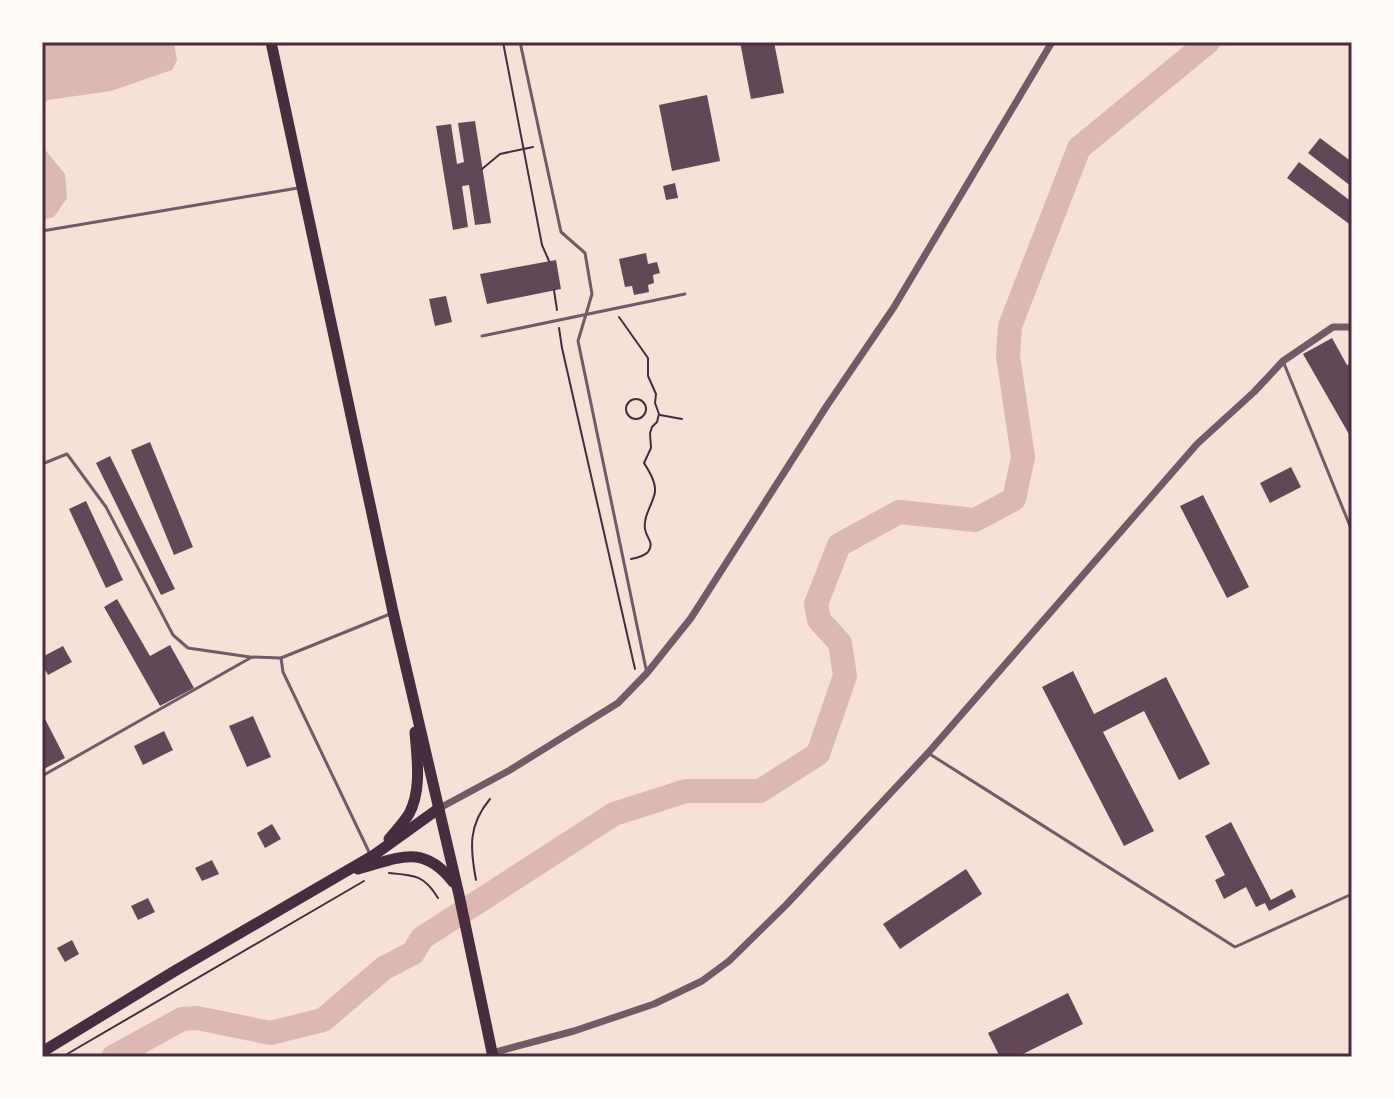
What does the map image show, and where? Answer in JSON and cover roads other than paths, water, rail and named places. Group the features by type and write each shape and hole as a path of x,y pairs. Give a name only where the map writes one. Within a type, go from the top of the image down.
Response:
{"main road":[{"path":"271,42 492,1055"},
{"path":"376,854 409,813 416,792 417,763 411,692"},
{"path":"42,1052 376,854 438,809"},
{"path":"342,873 400,858 424,857 442,868 458,891"}],"street":[{"path":"438,809 510,770 618,703 647,673 691,618 894,307 1052,42"},
{"path":"492,1055 654,1004 702,981 729,961 786,905 928,753 1197,444 1283,361 1333,327 1352,327"}],"lane":[{"path":"520,42 561,232 585,253 592,294 578,341 647,673"},
{"path":"42,231 301,187"},
{"path":"482,336 685,294"},
{"path":"1283,361 1352,531"},
{"path":"42,464 67,454 106,507 173,635 188,648 281,658 393,612"},
{"path":"42,776 252,657"},
{"path":"281,658 283,672 376,854"},
{"path":"928,753 1235,947 1352,894"}],"waterway":[{"path":"113,1057 182,1019 197,1018 270,1033 323,1020 384,968 413,953 422,938 614,814 686,791 760,791 818,754 845,676 840,643 819,620 816,604 839,545 899,512 975,520 1014,499 1023,457 1008,356 1010,326 1079,148 1208,42"}]}
